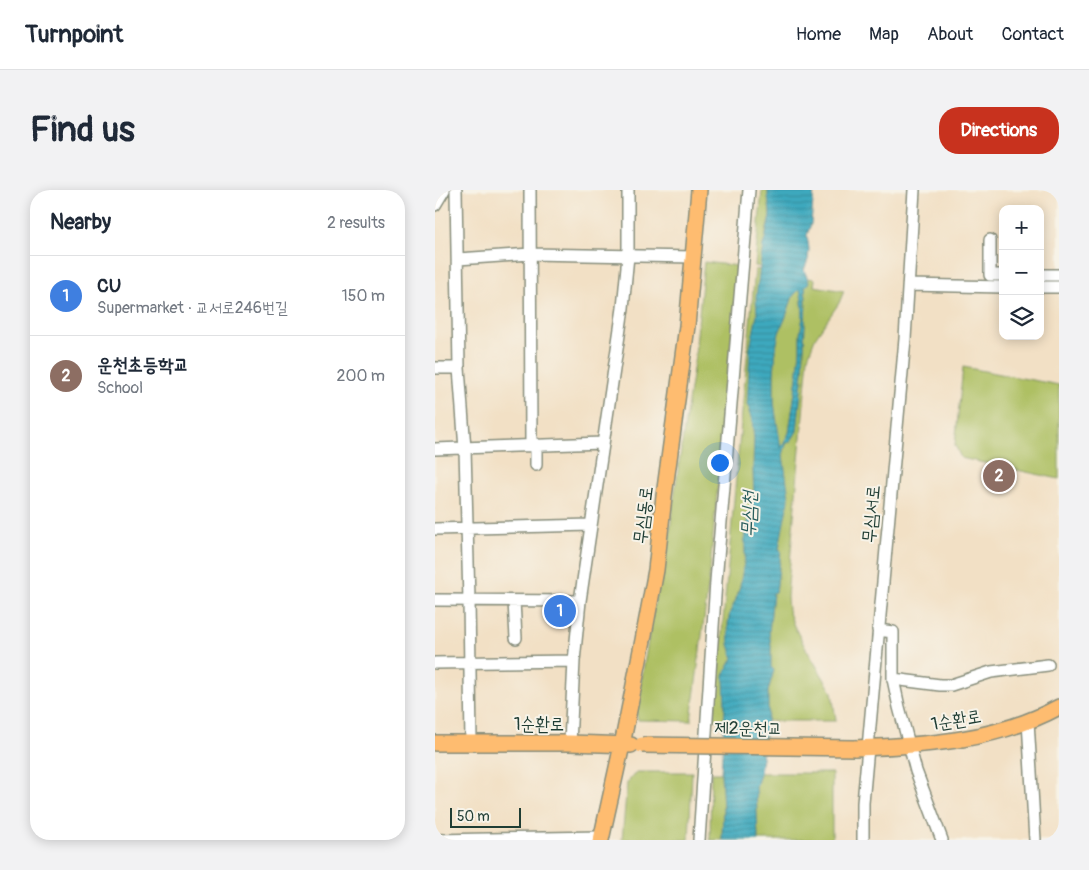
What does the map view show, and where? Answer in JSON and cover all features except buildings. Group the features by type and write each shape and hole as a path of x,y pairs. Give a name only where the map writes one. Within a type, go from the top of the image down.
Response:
{"main road":[{"name":"무심동로","path":"601,838 622,745 656,570 687,326 699,190"},
{"name":"1순환로","path":"861,747 909,746 948,742 990,733 1028,721 1059,707"},
{"name":"1순환로","path":"435,743 642,745"},
{"name":"제2운천교","path":"642,745 861,747"}],"street":[{"path":"435,204 444,190"},
{"path":"456,190 459,368 465,449 471,743"},
{"path":"530,190 531,348 536,465"},
{"path":"570,743 574,661 580,601 623,308 628,256 628,190"},
{"path":"699,840 716,581 749,190"},
{"name":"무심서로","path":"863,840 861,747 878,630 909,285 914,190"},
{"path":"990,240 990,275 999,275"},
{"path":"458,259 530,254 694,257"},
{"path":"1044,275 1059,275"},
{"path":"909,285 999,287"},
{"path":"1044,287 1059,287"},
{"path":"435,368 459,368"},
{"path":"435,449 603,443"},
{"path":"435,529 591,525"},
{"path":"435,600 580,601"},
{"path":"514,601 516,638"},
{"path":"878,630 893,632 893,679 909,746 925,796 943,840"},
{"path":"435,663 574,661"},
{"path":"893,679 951,685 991,672 1048,665"},
{"path":"1028,721 1035,840"},
{"path":"435,840 601,838"}],"green space":[{"path":"762,190 768,190 770,216 766,239 763,245 761,267 755,266"},
{"path":"704,262 738,266 709,580 691,721 638,720 636,712 656,594 669,542 695,355"},
{"path":"755,269 760,270 756,297 757,315 750,348 748,406 750,407 749,412 754,439 754,498 748,520 740,586 730,612 728,624 729,644 733,658 724,675 724,720 714,720"},
{"path":"807,278 815,279 814,286 844,291 839,303 815,338 808,357 787,597 788,610 794,626 832,692 836,721 767,721 768,691 774,670 771,668 769,632 773,593 776,592 781,552 779,548 782,530 785,473 783,455 786,444 791,441 797,431 803,371 805,287 809,282"},
{"path":"800,289 803,317 798,371 789,433 780,449 774,403 776,348 779,332 793,296"},
{"path":"963,367 1059,385 1059,479 961,458 955,445"},
{"path":"636,772 692,772 689,840 622,840 627,783"},
{"path":"711,773 721,773 722,840 710,840"},
{"path":"760,773 832,773 832,840 758,840 756,787"}],"water":[{"path":"768,190 814,190 811,224 807,235 808,260 804,270 809,282 805,287 803,371 797,431 791,441 786,444 783,455 789,497 779,548 781,551 776,592 773,593 769,632 771,667 774,670 768,691 768,713 760,773 756,787 758,840 722,840 721,773 725,708 724,675 733,658 729,644 728,624 730,612 740,586 748,520 754,498 754,439 749,412 750,407 747,406 750,348 757,315 756,297 763,245 770,217","holes":["800,289 803,317 798,371 789,433 781,448 774,403 776,348 779,333 793,296"]}],"place":[{"name":"운천초등학교","path":"999,476"},
{"name":"CU","path":"560,611"}],"water label":[{"name":"무심천","path":"748,514"}]}
